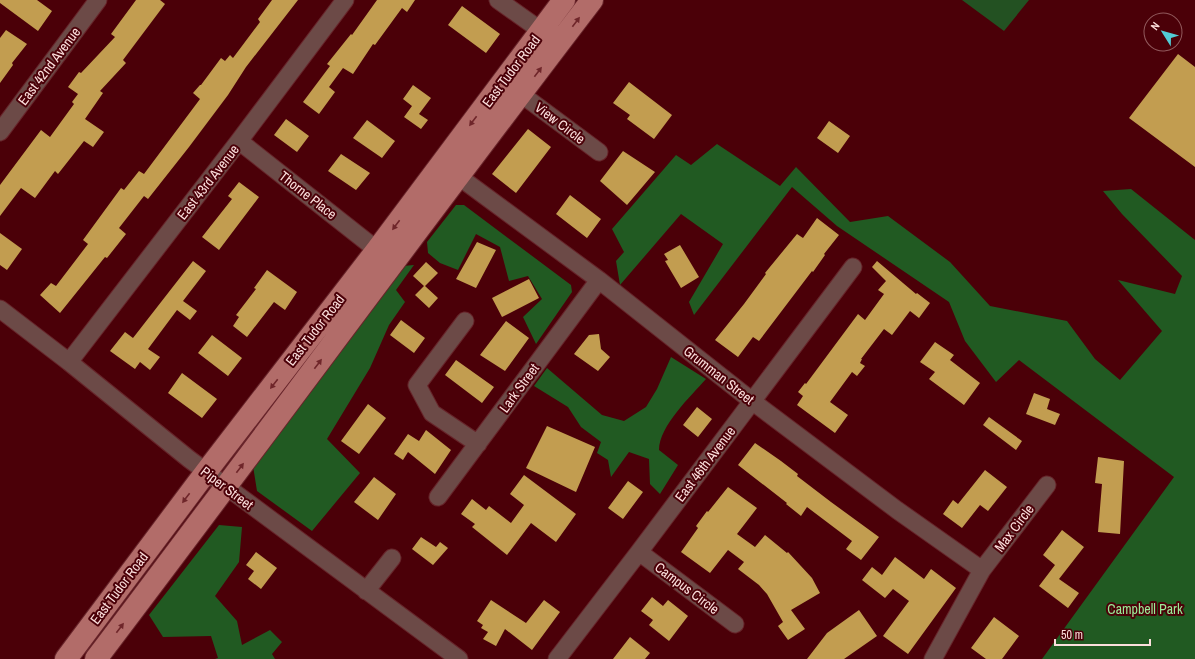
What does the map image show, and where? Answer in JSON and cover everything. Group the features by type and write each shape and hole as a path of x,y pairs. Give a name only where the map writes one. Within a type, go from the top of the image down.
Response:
{"main road":[{"name":"East Tudor Road","path":"66,659 206,472 377,250 564,0"},
{"name":"East Tudor Road","path":"96,659 458,176 592,0"}],"street":[{"name":"East 42nd Avenue","path":"0,132 98,0"},
{"name":"East 43rd Avenue","path":"69,362 345,0"},
{"path":"498,0 559,44"},
{"name":"View Circle","path":"521,94 599,152"},
{"name":"Thorne Place","path":"239,140 377,250"},
{"name":"Grumman Street","path":"458,176 599,280 752,401 897,510 982,570"},
{"name":"East 46th Avenue","path":"556,659 639,552 852,267"},
{"name":"Lark Street","path":"438,497 599,280"},
{"name":"Piper Street","path":"0,309 69,362 206,472 459,659"},
{"path":"465,321 417,385 432,413 478,444"},
{"name":"Max Circle","path":"933,659 982,570 1047,485"},
{"name":"Campus Circle","path":"639,552 735,624"},
{"path":"366,591 392,558"}],"green space":[{"path":"962,0 1029,0 1004,31"},
{"name":"Campbell Park","path":"717,144 780,186 796,167 850,222 888,216 950,262 990,306 1067,321 1095,359 1120,380 1162,331 1118,280 1175,294 1182,276 1122,214 1103,191 1131,189 1195,240 1195,659 1042,659 1174,477 1019,360 996,382 965,341 949,302 837,226 792,187 694,315 689,302 723,244 681,214 620,285 616,261 624,252 612,229 676,155 691,165"},
{"path":"456,205 464,205 571,285 572,292 536,344 523,317 542,299 528,276 509,281 500,247 476,234 458,270 440,263 428,253 427,242"},
{"path":"414,265 396,290 405,302 389,325 370,368 327,439 360,473 312,531 257,491 253,466 403,266"},
{"path":"671,357 706,379 670,421 660,441 659,450 678,465 660,494 650,484 649,459 629,452 611,477 608,460 597,453 601,442 581,427 568,407 534,386 547,368 602,415 624,421 646,407 657,389"},
{"path":"219,525 242,527 239,562 215,596 237,621 242,645 270,630 282,642 272,654 275,659 215,659 218,658 211,636 163,637 149,615"}],"building":[{"path":"0,0 37,0 52,11 38,31 0,3"},
{"path":"136,0 160,0 165,4 123,60 126,63 100,91 103,93 85,119 104,132 93,147 84,141 58,174 55,171 35,198 21,188 0,216 0,185 41,130 50,137 74,104 72,102 78,94 68,87 79,72 81,73 115,37 111,34"},
{"path":"272,0 298,0 246,67 228,95 189,147 148,199 144,196 119,228 126,234 107,258 105,257 60,313 40,295 51,283 56,286 88,244 83,240 121,188 124,190 139,171 144,174 200,99 193,93 201,85 221,58 225,61 230,55 233,58 260,22 258,19"},
{"path":"377,0 415,0 407,12 402,8 375,45 373,44 353,74 343,68 329,87 335,92 319,114 303,102 330,66 327,64 351,34 352,35"},
{"path":"462,6 500,34 486,53 448,25"},
{"path":"6,30 27,44 12,63 13,65 0,83 0,38"},
{"path":"1178,54 1195,67 1195,167 1129,118"},
{"path":"629,82 672,115 654,139 627,119 630,115 613,103"},
{"path":"413,85 431,98 419,114 428,120 421,129 404,117 412,106 403,99"},
{"path":"286,119 309,136 297,152 274,135"},
{"path":"367,120 395,141 382,158 353,138"},
{"path":"829,121 850,136 838,153 817,138"},
{"path":"528,129 551,147 516,193 492,174"},
{"path":"623,151 655,172 627,205 600,181"},
{"path":"341,154 370,173 356,190 328,171"},
{"path":"239,182 259,197 219,250 202,237 232,199 228,196"},
{"path":"570,195 601,219 587,238 556,214"},
{"path":"817,218 839,235 824,254 825,255 813,272 812,271 759,341 753,337 738,357 715,340 744,304 766,274 765,273 797,234 803,238"},
{"path":"0,233 22,249 7,270 0,265"},
{"path":"477,242 496,250 476,288 456,279"},
{"path":"680,245 699,277 681,288 665,261 668,260 664,254"},
{"path":"193,261 206,271 183,301 197,311 190,320 177,310 148,349 160,357 150,370 140,362 135,369 110,351 125,332 133,338"},
{"path":"877,261 916,294 917,293 930,303 919,318 910,311 892,335 884,329 861,359 860,363 865,366 857,376 852,372 830,402 848,415 835,433 797,405 803,396 798,392 805,383 806,384 858,314 865,320 884,294 878,290 886,281 872,267"},
{"path":"426,262 438,273 425,286 438,298 429,308 415,295 424,286 413,276"},
{"path":"267,270 297,292 285,310 274,302 247,337 233,326 239,317 236,315 256,289 254,288"},
{"path":"529,279 539,298 502,317 492,298"},
{"path":"401,320 425,338 414,353 390,335"},
{"path":"506,321 529,338 505,371 480,355"},
{"path":"599,334 601,349 610,357 598,371 574,354 589,335"},
{"path":"212,335 242,358 228,376 198,353"},
{"path":"935,342 954,355 950,360 980,383 964,405 929,379 935,372 920,362"},
{"path":"456,360 494,387 482,403 445,375"},
{"path":"182,373 217,399 202,418 168,393"},
{"path":"1034,393 1050,399 1047,409 1060,414 1055,425 1026,414"},
{"path":"368,404 386,418 359,454 341,441"},
{"path":"697,407 712,419 698,437 683,425"},
{"path":"989,417 1022,441 1016,450 983,425"},
{"path":"547,426 595,447 576,492 526,468"},
{"path":"426,430 451,450 435,474 408,452 403,460 394,454 408,434 419,441"},
{"path":"755,443 781,461 798,474 797,476 879,537 861,560 846,549 852,541 807,507 801,516 786,504 787,503 738,465"},
{"path":"1098,457 1124,461 1120,534 1098,532 1102,484 1095,483"},
{"path":"985,470 1007,487 988,511 980,505 962,528 943,514 953,500 958,504"},
{"path":"524,475 576,514 556,542 531,523 507,555 472,527 475,524 461,514 472,499 486,510 489,506 511,523 524,505 510,494"},
{"path":"374,477 396,494 378,520 354,502"},
{"path":"628,481 643,492 623,519 608,508"},
{"path":"728,487 757,508 737,534 755,547 765,535 787,553 788,552 812,578 820,593 791,610 805,629 788,640 778,626 783,622 767,594 759,585 738,569 744,562 728,550 710,573 681,552 698,528 696,526"},
{"path":"1062,530 1084,547 1059,579 1079,593 1068,608 1039,586 1055,565 1043,555"},
{"path":"421,537 436,547 440,542 448,548 433,565 412,549"},
{"path":"256,552 277,568 261,589 248,579 254,571 246,565"},
{"path":"895,557 924,579 931,569 956,588 908,654 883,636 909,601 893,589 885,598 862,580 872,567 882,575"},
{"path":"652,597 663,606 668,600 688,616 669,641 649,625 653,620 641,611"},
{"path":"491,600 526,623 544,600 560,612 532,650 505,629 496,646 483,639 488,632 481,628 483,625 477,621"},
{"path":"859,610 877,636 844,659 807,659 827,633"},
{"path":"994,617 1019,636 1002,659 986,659 971,648"},
{"path":"630,637 650,653 645,659 613,659"}]}
